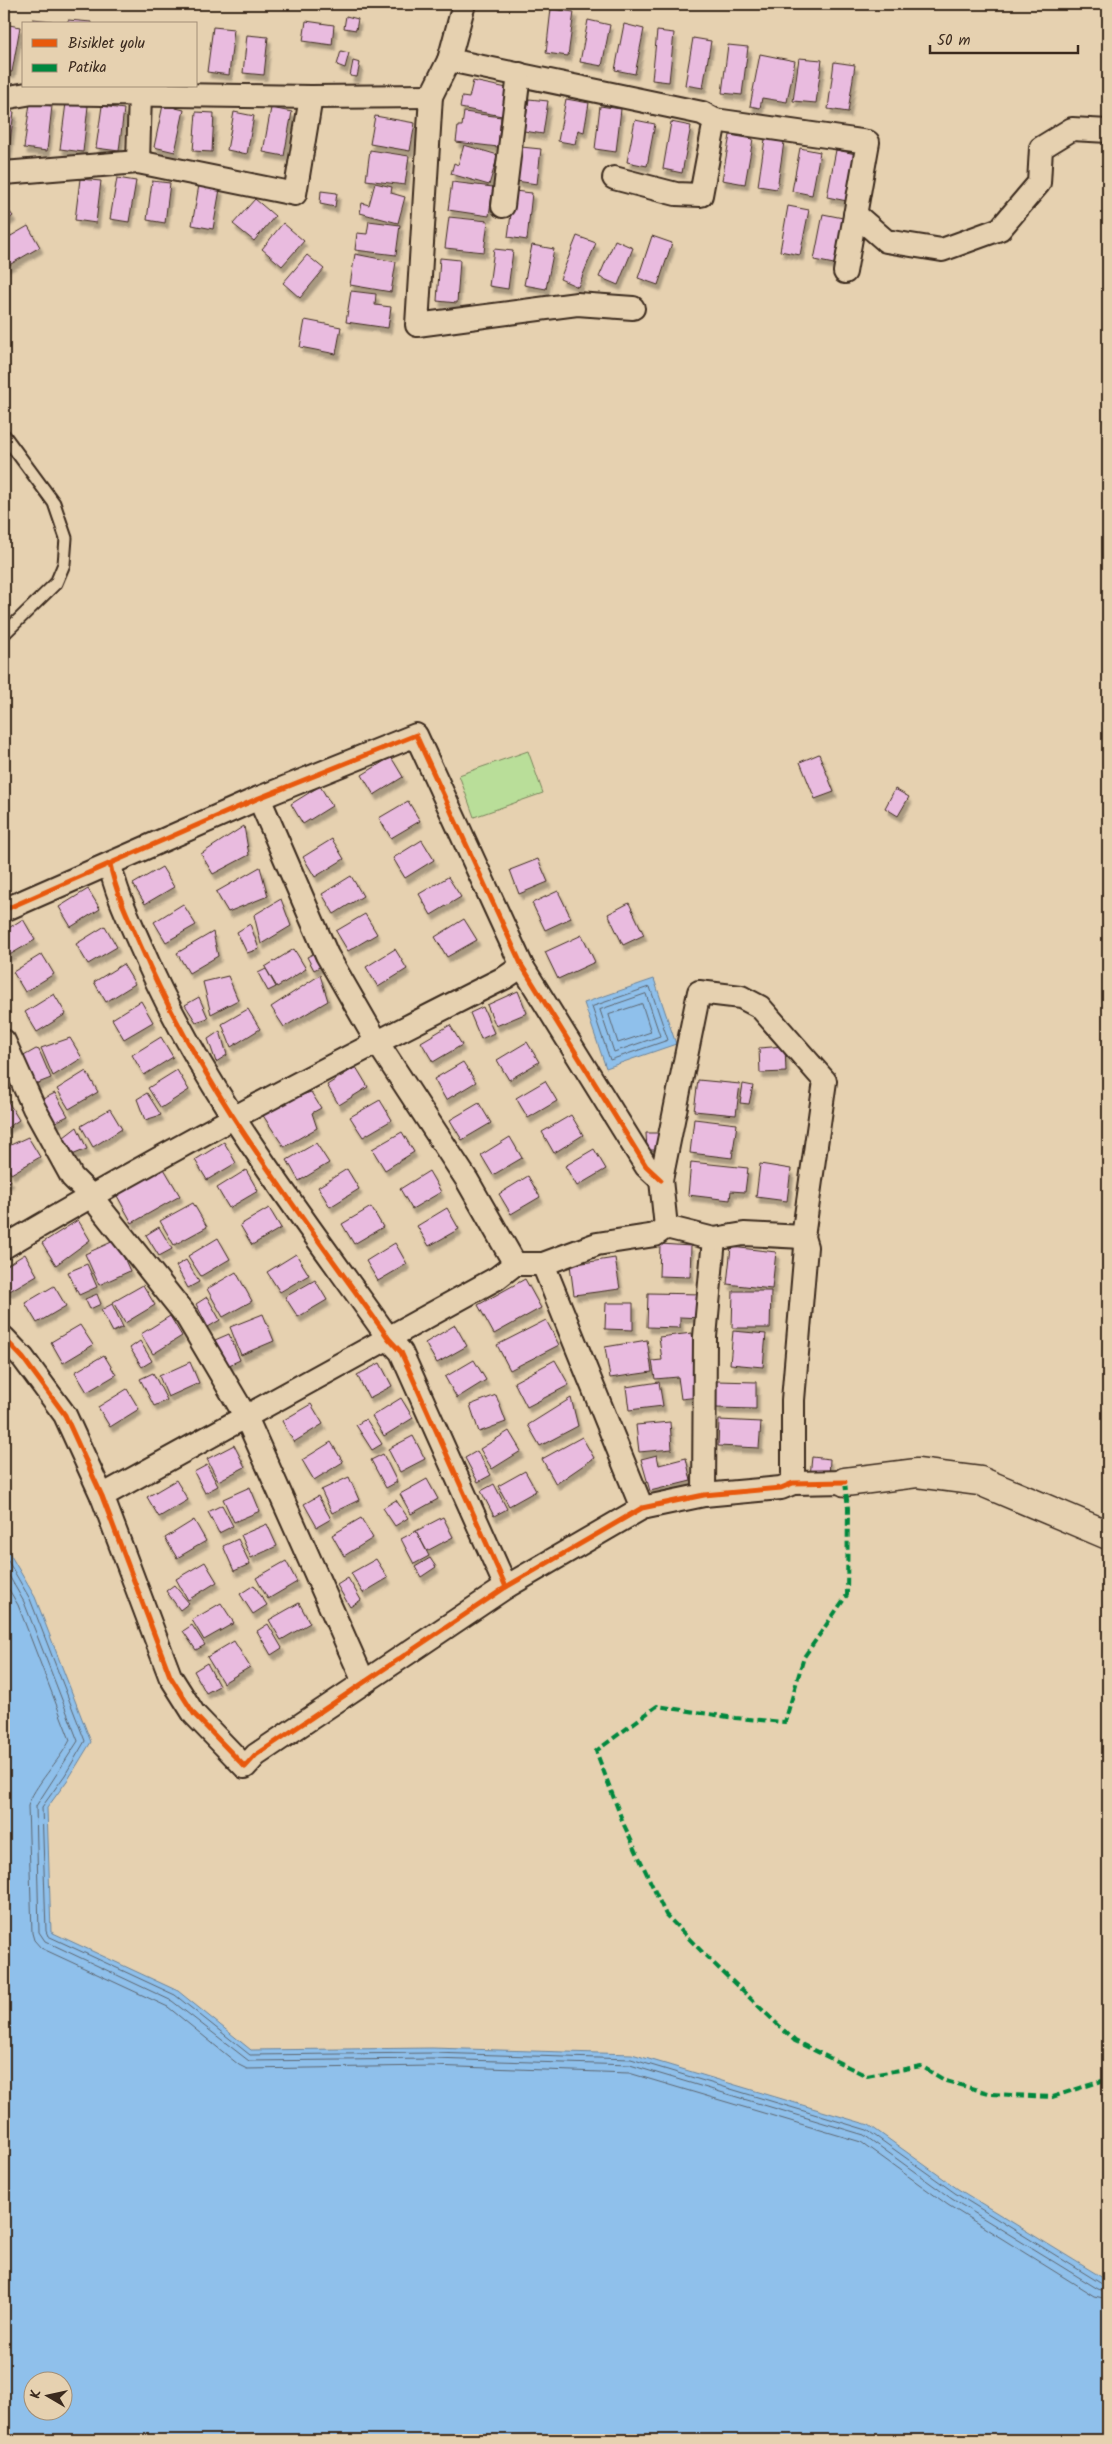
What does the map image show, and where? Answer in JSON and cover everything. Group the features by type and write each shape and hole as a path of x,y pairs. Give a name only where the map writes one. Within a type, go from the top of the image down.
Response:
{"main road":[{"path":"845,1482 917,1473 980,1481 1108,1535"}],"street":[{"path":"464,4 449,60 431,96 417,325 577,304 633,308"},
{"path":"449,60 702,113 715,120 868,142 845,272"},
{"path":"502,206 519,74"},
{"path":"4,98 32,93 140,93 311,97 431,96"},
{"path":"138,162 140,93"},
{"path":"4,173 138,162 294,194 311,97"},
{"path":"614,178 676,194 702,195 715,120"},
{"path":"855,214 886,241 942,250 1000,229 1040,183 1041,148 1072,129 1108,131"},
{"path":"4,910 259,798 416,735 522,966 646,1166 661,1180"},
{"path":"259,798 327,955 377,1042 467,1180 515,1264"},
{"path":"110,864 114,884 159,988 234,1118 389,1339 401,1352 506,1587"},
{"path":"4,1247 90,1195 377,1042 506,977 522,966"},
{"path":"666,1228 661,1180 699,992 742,997 760,1008 825,1081 804,1237 806,1247 794,1400 793,1483"},
{"path":"4,1040 34,1108 72,1177 90,1195 187,1317 246,1417 364,1682"},
{"path":"102,1496 389,1339 497,1278 515,1264 543,1264 597,1244 655,1234 666,1228 714,1239 744,1234 804,1237"},
{"path":"704,1495 705,1337 714,1239"},
{"path":"543,1264 642,1508"},
{"path":"4,1338 23,1358 65,1415 102,1496 170,1676 194,1714 246,1767 256,1755 506,1587 642,1508 704,1495 781,1488 793,1483 845,1482"}],"lane":[{"path":"4,435 54,503 66,538 64,564 56,583 4,634"}],"green space":[{"path":"528,751 543,793 474,817 459,775"}],"water":[{"path":"654,979 676,1044 606,1068 584,1003"},
{"path":"4,1544 35,1597 91,1742 69,1778 47,1808 51,1932 178,1991 251,2050 432,2048 632,2054 869,2125 958,2189 1108,2281 1108,2440 4,2440"}],"building":[{"path":"551,9 574,12 568,56 546,53"},
{"path":"346,16 358,19 356,30 344,28"},
{"path":"33,19 52,21 52,22 33,22"},
{"path":"68,20 91,22 68,22"},
{"path":"588,20 610,25 602,66 580,62"},
{"path":"306,21 334,25 332,45 303,41"},
{"path":"4,24 20,27 12,72 4,71"},
{"path":"624,24 644,29 635,74 615,70"},
{"path":"213,27 234,29 229,75 207,72"},
{"path":"657,31 674,33 669,82 652,80"},
{"path":"247,35 268,37 264,75 243,73"},
{"path":"693,38 711,41 703,88 685,85"},
{"path":"728,45 748,47 742,95 722,93"},
{"path":"341,51 349,53 345,68 337,65"},
{"path":"760,54 795,61 787,102 762,98 760,108 750,106"},
{"path":"799,58 822,60 816,103 793,101"},
{"path":"353,61 360,63 357,77 350,76"},
{"path":"834,62 855,65 848,112 828,109"},
{"path":"473,81 507,88 502,116 460,108 462,97 469,98"},
{"path":"529,99 548,101 543,134 524,131"},
{"path":"566,99 589,103 584,132 578,130 575,144 558,141"},
{"path":"30,103 52,106 47,151 24,148"},
{"path":"66,103 88,106 83,152 60,149"},
{"path":"163,105 184,110 175,152 154,147"},
{"path":"102,106 124,109 119,151 96,148"},
{"path":"600,106 621,109 616,152 595,149"},
{"path":"271,108 292,112 284,156 263,152"},
{"path":"4,111 14,112 8,156 4,155"},
{"path":"196,112 214,113 212,152 193,151"},
{"path":"234,112 254,116 247,154 227,150"},
{"path":"464,112 501,117 498,147 456,142 458,126 462,126"},
{"path":"375,116 415,123 410,151 370,144"},
{"path":"635,120 655,124 647,166 627,162"},
{"path":"671,122 691,126 682,173 663,169"},
{"path":"730,135 753,139 745,184 722,180"},
{"path":"765,139 784,142 777,189 758,186"},
{"path":"464,145 498,155 489,185 451,174 454,163 458,165"},
{"path":"521,147 541,149 537,184 516,181"},
{"path":"800,148 820,152 812,195 792,191"},
{"path":"370,150 409,156 405,185 366,180"},
{"path":"836,150 856,154 847,201 827,197"},
{"path":"117,178 136,181 129,222 110,219"},
{"path":"80,179 101,181 96,223 75,220"},
{"path":"152,181 170,183 165,223 147,220"},
{"path":"452,182 493,187 489,216 448,210"},
{"path":"375,183 392,187 391,193 405,197 398,223 360,213 362,203 369,205"},
{"path":"199,185 220,189 213,229 192,225"},
{"path":"321,191 337,193 335,207 320,204"},
{"path":"514,191 532,193 527,240 508,237"},
{"path":"255,199 275,216 254,241 233,224"},
{"path":"4,205 13,216 4,223"},
{"path":"788,206 809,210 800,255 780,251"},
{"path":"823,214 843,218 834,264 814,260"},
{"path":"449,217 488,221 484,252 445,248"},
{"path":"369,221 400,225 396,255 355,250 357,233 367,234"},
{"path":"283,223 304,241 282,266 262,249"},
{"path":"28,226 40,247 4,268 4,240"},
{"path":"577,236 596,243 578,287 560,279"},
{"path":"652,236 672,243 658,285 638,278"},
{"path":"615,240 633,248 618,285 599,277"},
{"path":"532,245 554,249 546,289 524,285"},
{"path":"494,249 513,251 508,289 489,286"},
{"path":"355,254 396,262 391,292 350,285"},
{"path":"307,255 324,269 300,298 283,283"},
{"path":"440,258 460,260 457,303 437,301"},
{"path":"351,291 376,294 375,305 391,307 388,328 346,322"},
{"path":"305,320 341,327 336,354 300,347"},
{"path":"819,754 834,792 815,799 800,762"},
{"path":"391,757 403,777 374,795 362,775"},
{"path":"320,786 332,806 303,824 291,804"},
{"path":"895,789 909,797 898,816 885,808"},
{"path":"408,801 420,821 391,838 379,818"},
{"path":"244,826 249,855 213,874 201,854"},
{"path":"332,839 344,859 315,877 303,857"},
{"path":"422,840 434,860 405,878 393,858"},
{"path":"538,859 548,882 519,894 510,870"},
{"path":"162,867 174,887 145,904 133,884"},
{"path":"260,867 268,896 228,912 216,892"},
{"path":"351,876 363,896 334,914 322,894"},
{"path":"448,877 461,897 431,915 419,894"},
{"path":"88,889 100,909 71,927 59,907"},
{"path":"558,891 571,918 545,930 532,903"},
{"path":"281,899 291,926 261,944 254,915"},
{"path":"629,903 644,935 623,945 608,914"},
{"path":"183,904 196,925 166,942 154,922"},
{"path":"365,914 377,934 348,951 336,931"},
{"path":"23,919 35,940 6,957 4,953 4,931"},
{"path":"464,919 477,940 447,957 435,937"},
{"path":"250,924 259,949 247,953 237,932"},
{"path":"105,926 117,947 88,964 76,944"},
{"path":"213,932 218,956 189,973 177,953"},
{"path":"582,935 595,962 558,979 545,952"},
{"path":"294,949 306,969 277,987 265,967"},
{"path":"395,949 407,969 378,987 366,967"},
{"path":"317,952 323,965 314,970 307,957"},
{"path":"42,954 54,974 25,992 13,972"},
{"path":"123,964 135,984 106,1002 94,982"},
{"path":"266,969 276,987 268,991 258,973"},
{"path":"320,975 328,1001 284,1027 271,1007"},
{"path":"228,976 238,1000 211,1014 203,982"},
{"path":"518,991 527,1013 496,1026 487,1005"},
{"path":"54,994 66,1014 37,1032 25,1012"},
{"path":"199,997 208,1018 196,1022 185,1005"},
{"path":"141,1001 153,1022 124,1039 112,1019"},
{"path":"483,1007 494,1033 481,1039 470,1013"},
{"path":"248,1009 260,1029 231,1047 222,1024"},
{"path":"450,1025 462,1045 433,1062 421,1042"},
{"path":"220,1031 227,1055 216,1062 208,1039"},
{"path":"161,1037 173,1057 144,1075 132,1055"},
{"path":"70,1038 82,1058 53,1076 41,1048"},
{"path":"527,1042 539,1062 509,1080 497,1060"},
{"path":"785,1046 786,1072 760,1073 759,1048"},
{"path":"36,1049 39,1050 51,1078 33,1085 22,1057"},
{"path":"463,1062 476,1082 446,1100 434,1079"},
{"path":"356,1067 368,1087 339,1105 327,1085"},
{"path":"177,1070 189,1090 161,1108 148,1088"},
{"path":"86,1071 98,1092 69,1109 57,1089"},
{"path":"698,1080 740,1084 736,1115 694,1111"},
{"path":"545,1081 557,1101 528,1118 516,1098"},
{"path":"743,1084 753,1086 749,1104 740,1103"},
{"path":"311,1092 321,1108 312,1113 317,1128 284,1147 262,1114 284,1101"},
{"path":"55,1093 68,1116 49,1125 41,1100"},
{"path":"147,1093 161,1115 145,1120 137,1099"},
{"path":"7,1100 19,1120 4,1130 4,1102"},
{"path":"380,1100 392,1120 363,1137 350,1117"},
{"path":"479,1103 491,1123 462,1140 450,1120"},
{"path":"110,1109 122,1129 93,1147 81,1126"},
{"path":"571,1115 583,1135 554,1153 542,1132"},
{"path":"694,1119 737,1124 732,1158 690,1153"},
{"path":"77,1127 87,1149 72,1155 64,1137"},
{"path":"402,1132 414,1152 385,1170 372,1149"},
{"path":"646,1133 661,1133 661,1150 647,1150"},
{"path":"28,1137 40,1157 11,1174 4,1160 4,1148"},
{"path":"510,1137 522,1158 493,1175 481,1155"},
{"path":"224,1142 236,1163 207,1180 195,1160"},
{"path":"316,1143 329,1163 299,1181 287,1160"},
{"path":"594,1149 606,1169 577,1186 565,1166"},
{"path":"691,1162 748,1168 745,1192 731,1191 730,1200 688,1195"},
{"path":"760,1164 791,1169 787,1201 756,1197"},
{"path":"163,1167 180,1196 132,1223 116,1194"},
{"path":"347,1169 359,1189 330,1207 318,1187"},
{"path":"246,1170 258,1191 229,1208 217,1188"},
{"path":"4,1171 11,1181 4,1184"},
{"path":"429,1171 441,1192 412,1209 400,1189"},
{"path":"528,1176 540,1197 511,1214 499,1194"},
{"path":"193,1203 207,1227 174,1245 160,1221"},
{"path":"371,1207 383,1227 354,1244 342,1224"},
{"path":"269,1208 281,1228 252,1245 240,1225"},
{"path":"447,1208 459,1229 429,1246 417,1226"},
{"path":"78,1220 90,1240 56,1265 42,1243"},
{"path":"159,1227 172,1249 159,1256 146,1235"},
{"path":"218,1238 230,1259 201,1276 188,1256"},
{"path":"116,1240 130,1271 99,1285 85,1254"},
{"path":"395,1243 407,1264 378,1281 366,1261"},
{"path":"660,1244 691,1246 690,1277 659,1276"},
{"path":"731,1247 776,1252 772,1289 727,1284"},
{"path":"25,1254 37,1275 8,1292 4,1285 4,1267"},
{"path":"296,1254 309,1275 280,1292 267,1272"},
{"path":"615,1258 620,1289 574,1295 570,1265"},
{"path":"186,1260 199,1282 188,1288 176,1266"},
{"path":"87,1264 97,1287 79,1295 68,1272"},
{"path":"236,1272 252,1301 223,1317 207,1289"},
{"path":"525,1279 541,1308 494,1334 478,1305"},
{"path":"315,1280 327,1300 298,1317 285,1297"},
{"path":"143,1285 155,1305 125,1323 113,1302"},
{"path":"54,1286 66,1306 37,1323 25,1303"},
{"path":"733,1291 771,1291 770,1328 732,1328"},
{"path":"648,1293 702,1294 702,1318 680,1317 680,1328 647,1327"},
{"path":"97,1294 101,1304 90,1309 85,1299"},
{"path":"207,1297 220,1320 208,1327 196,1304"},
{"path":"606,1303 633,1303 633,1330 605,1329"},
{"path":"112,1304 123,1327 113,1332 101,1310"},
{"path":"263,1314 274,1341 241,1355 230,1327"},
{"path":"170,1316 182,1336 153,1354 141,1334"},
{"path":"546,1320 559,1345 510,1370 497,1345"},
{"path":"80,1325 93,1345 63,1363 51,1342"},
{"path":"455,1325 467,1346 437,1363 425,1343"},
{"path":"733,1331 766,1334 763,1367 730,1364"},
{"path":"692,1333 699,1397 681,1399 678,1377 655,1379 652,1361 662,1360 659,1337"},
{"path":"229,1334 240,1360 227,1366 215,1340"},
{"path":"647,1340 652,1372 610,1378 605,1347"},
{"path":"140,1341 152,1361 142,1367 130,1348"},
{"path":"104,1355 116,1375 87,1392 75,1372"},
{"path":"474,1360 486,1380 457,1398 445,1377"},
{"path":"555,1360 569,1385 527,1407 514,1382"},
{"path":"190,1362 199,1383 168,1397 159,1376"},
{"path":"380,1363 392,1386 369,1398 357,1375"},
{"path":"153,1373 167,1400 154,1406 140,1379"},
{"path":"716,1381 756,1382 756,1409 716,1408"},
{"path":"659,1382 663,1406 629,1410 626,1387"},
{"path":"127,1389 139,1409 110,1427 98,1407"},
{"path":"496,1395 506,1422 479,1432 470,1405"},
{"path":"401,1398 413,1418 384,1436 372,1416"},
{"path":"571,1398 578,1426 540,1446 528,1425"},
{"path":"311,1404 323,1424 294,1442 282,1421"},
{"path":"366,1419 382,1444 372,1450 356,1425"},
{"path":"719,1420 761,1422 759,1448 718,1446"},
{"path":"670,1422 672,1449 639,1452 636,1425"},
{"path":"509,1431 521,1451 492,1469 480,1449"},
{"path":"413,1436 425,1459 400,1472 388,1449"},
{"path":"582,1437 594,1458 556,1484 542,1459"},
{"path":"331,1442 343,1462 314,1480 302,1460"},
{"path":"234,1445 245,1467 218,1481 207,1459"},
{"path":"477,1451 491,1475 478,1482 465,1458"},
{"path":"383,1454 397,1482 386,1488 371,1460"},
{"path":"657,1455 659,1465 686,1458 691,1481 650,1491 641,1459"},
{"path":"812,1457 830,1459 829,1477 810,1476"},
{"path":"207,1465 218,1486 205,1493 194,1472"},
{"path":"525,1471 536,1491 509,1506 498,1486"},
{"path":"349,1477 359,1500 332,1513 321,1490"},
{"path":"427,1479 438,1499 411,1514 400,1494"},
{"path":"176,1480 188,1500 159,1517 147,1497"},
{"path":"494,1484 507,1509 494,1516 481,1491"},
{"path":"250,1487 260,1511 234,1522 223,1499"},
{"path":"318,1496 331,1519 317,1527 304,1504"},
{"path":"396,1500 408,1518 395,1526 383,1508"},
{"path":"222,1505 233,1526 219,1533 208,1512"},
{"path":"443,1517 453,1537 427,1551 416,1531"},
{"path":"361,1518 373,1538 344,1556 332,1535"},
{"path":"194,1520 206,1541 177,1558 165,1538"},
{"path":"267,1524 277,1546 251,1558 241,1535"},
{"path":"416,1531 429,1556 414,1564 401,1539"},
{"path":"238,1539 250,1564 234,1571 223,1546"},
{"path":"430,1558 436,1567 421,1577 415,1567"},
{"path":"376,1559 388,1578 363,1593 351,1573"},
{"path":"286,1561 297,1582 268,1599 256,1578"},
{"path":"205,1562 217,1582 188,1600 176,1579"},
{"path":"348,1578 361,1600 350,1607 337,1585"},
{"path":"174,1585 189,1603 180,1610 166,1591"},
{"path":"254,1585 267,1605 253,1614 240,1594"},
{"path":"221,1603 234,1623 204,1640 192,1620"},
{"path":"299,1603 310,1623 281,1640 269,1620"},
{"path":"268,1624 282,1648 271,1655 257,1631"},
{"path":"192,1625 205,1645 196,1650 183,1631"},
{"path":"234,1641 250,1667 223,1683 207,1657"},
{"path":"207,1663 219,1686 206,1693 194,1671"}],"marked path":[{"path":"845,1482 848,1508 847,1595 804,1657 785,1722 735,1718 657,1706 596,1751 624,1825 666,1915 795,2041 867,2076 921,2066 946,2081 992,2094 1052,2097 1108,2079"}],"cycle path":[{"path":"4,910 259,798 416,735 522,966 646,1166 661,1180"},
{"path":"110,864 128,918 166,1001 223,1101 288,1198 389,1339 401,1352 506,1587"},
{"path":"4,1338 23,1358 65,1415 102,1496 170,1676 194,1714 245,1767 256,1755 506,1587 642,1508 704,1495 781,1488 793,1483 845,1482"}]}
